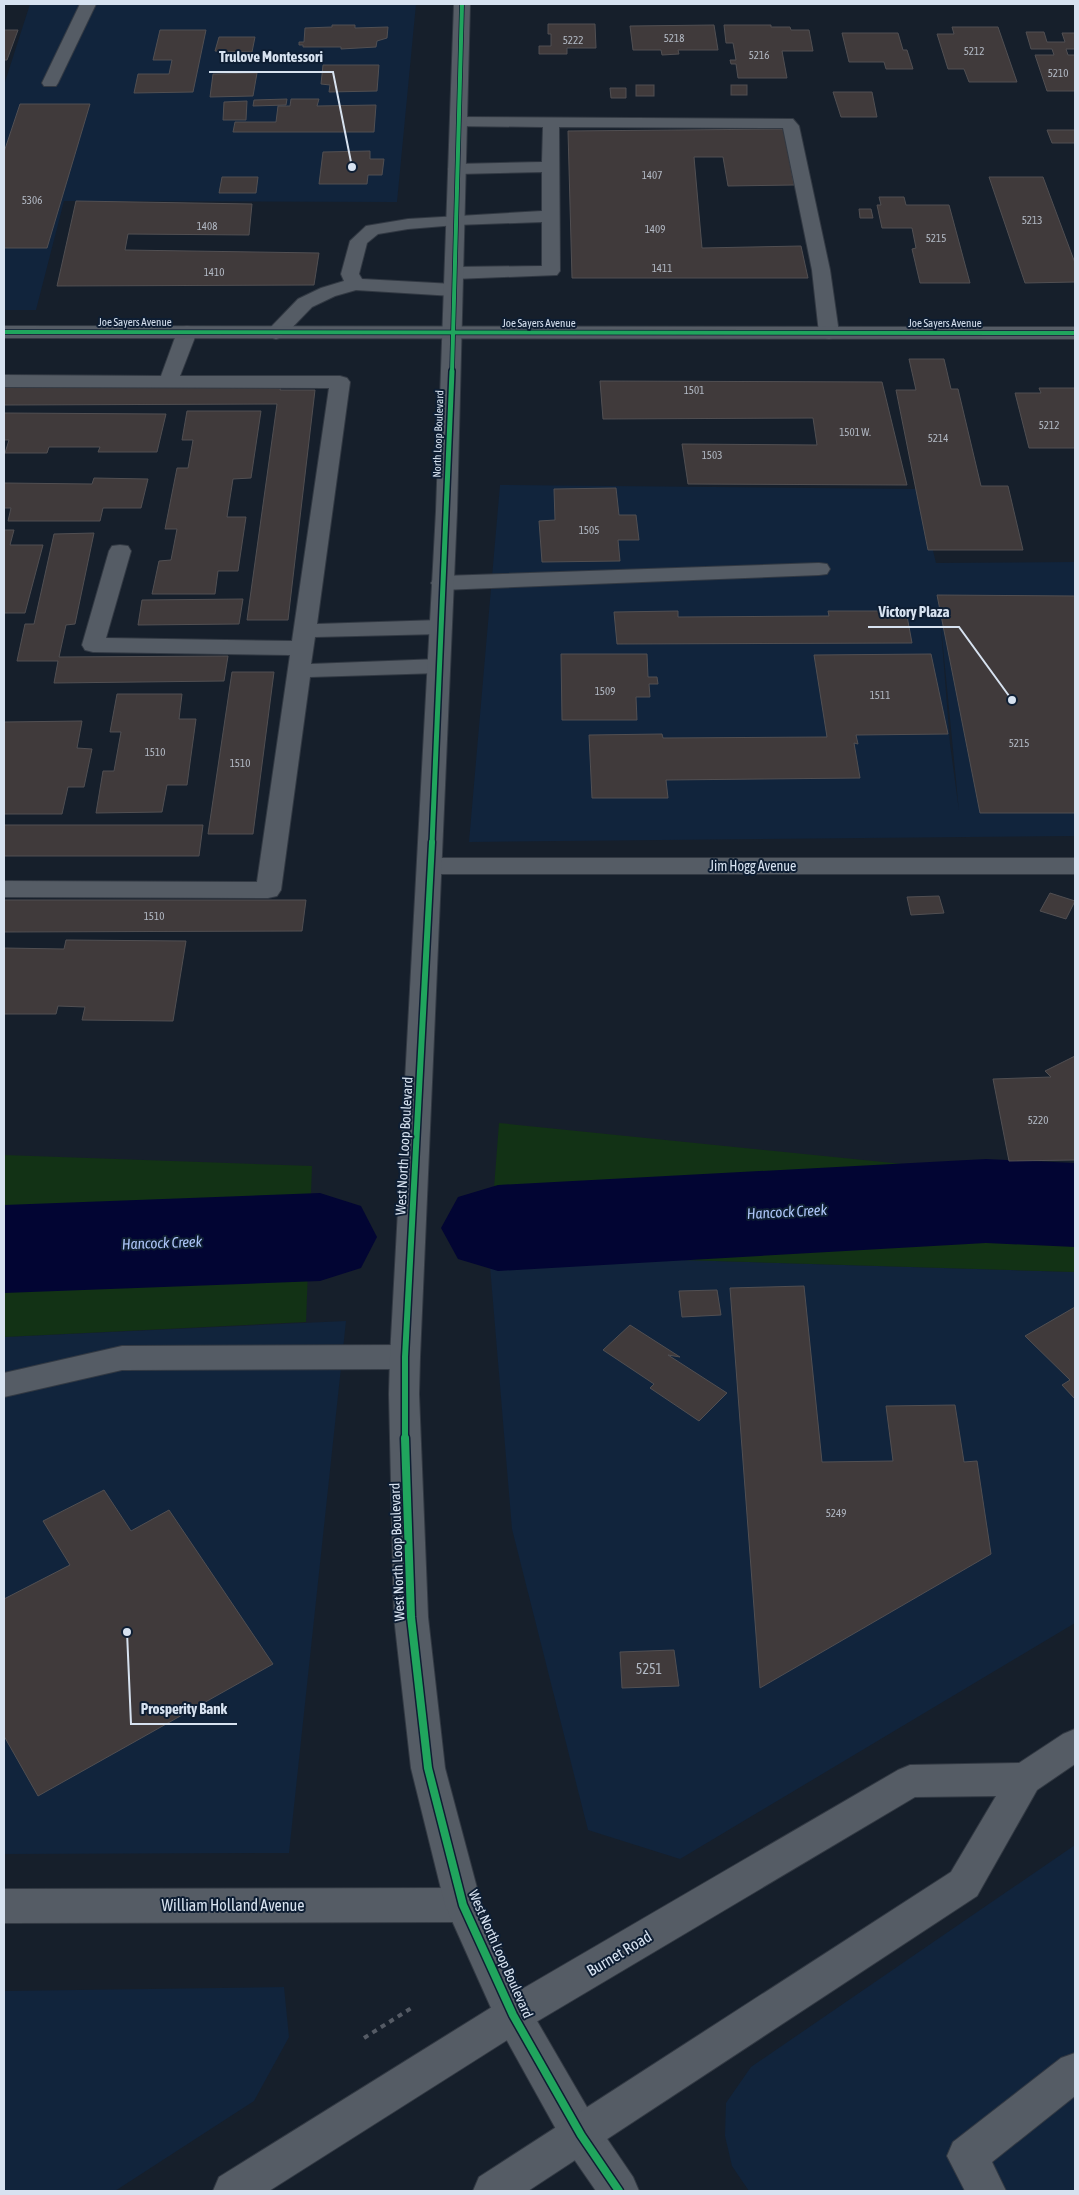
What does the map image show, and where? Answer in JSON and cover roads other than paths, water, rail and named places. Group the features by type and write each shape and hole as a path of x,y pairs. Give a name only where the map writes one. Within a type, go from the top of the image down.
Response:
{"street":[{"path":"50,83 88,4"},
{"name":"North Loop Boulevard","path":"431,866 454,282 462,4"},
{"path":"459,122 786,123 791,126 821,270 829,332"},
{"path":"276,333 305,303 328,292 355,284 454,282 551,271 551,122"},
{"path":"457,169 552,167"},
{"path":"355,284 350,274 359,241 372,230 408,224 456,220 550,216"},
{"name":"Joe Sayers Avenue","path":"4,332 1075,333"},
{"path":"168,382 186,332"},
{"path":"4,381 340,382 268,890 4,889"},
{"path":"120,551 93,645 304,639 440,627"},
{"path":"442,583 819,569"},
{"path":"299,671 439,666"},
{"name":"Jim Hogg Avenue","path":"431,866 1075,866"},
{"name":"West North Loop Boulevard","path":"431,866 404,1394 411,1616 428,1768 463,1905 513,2015 581,2135 619,2191"},
{"path":"4,1385 122,1358 405,1356"},
{"path":"493,2191 964,1884 1025,1779 1075,1745"},
{"name":"Burnet Road","path":"233,2191 513,2015 910,1781 1025,1779"},
{"name":"William Holland Avenue","path":"4,1906 463,1905"},
{"path":"986,2191 967,2156 1075,2072"}],"waterway":[{"name":"Hancock Creek","path":"498,1228 986,1201 1075,1205"},
{"name":"Hancock Creek","path":"4,1249 320,1237"}],"place":[{"name":"Trulove Montessori","path":"352,167"},
{"name":"Victory Plaza","path":"1012,700"},
{"name":"Prosperity Bank","path":"127,1632"}]}
